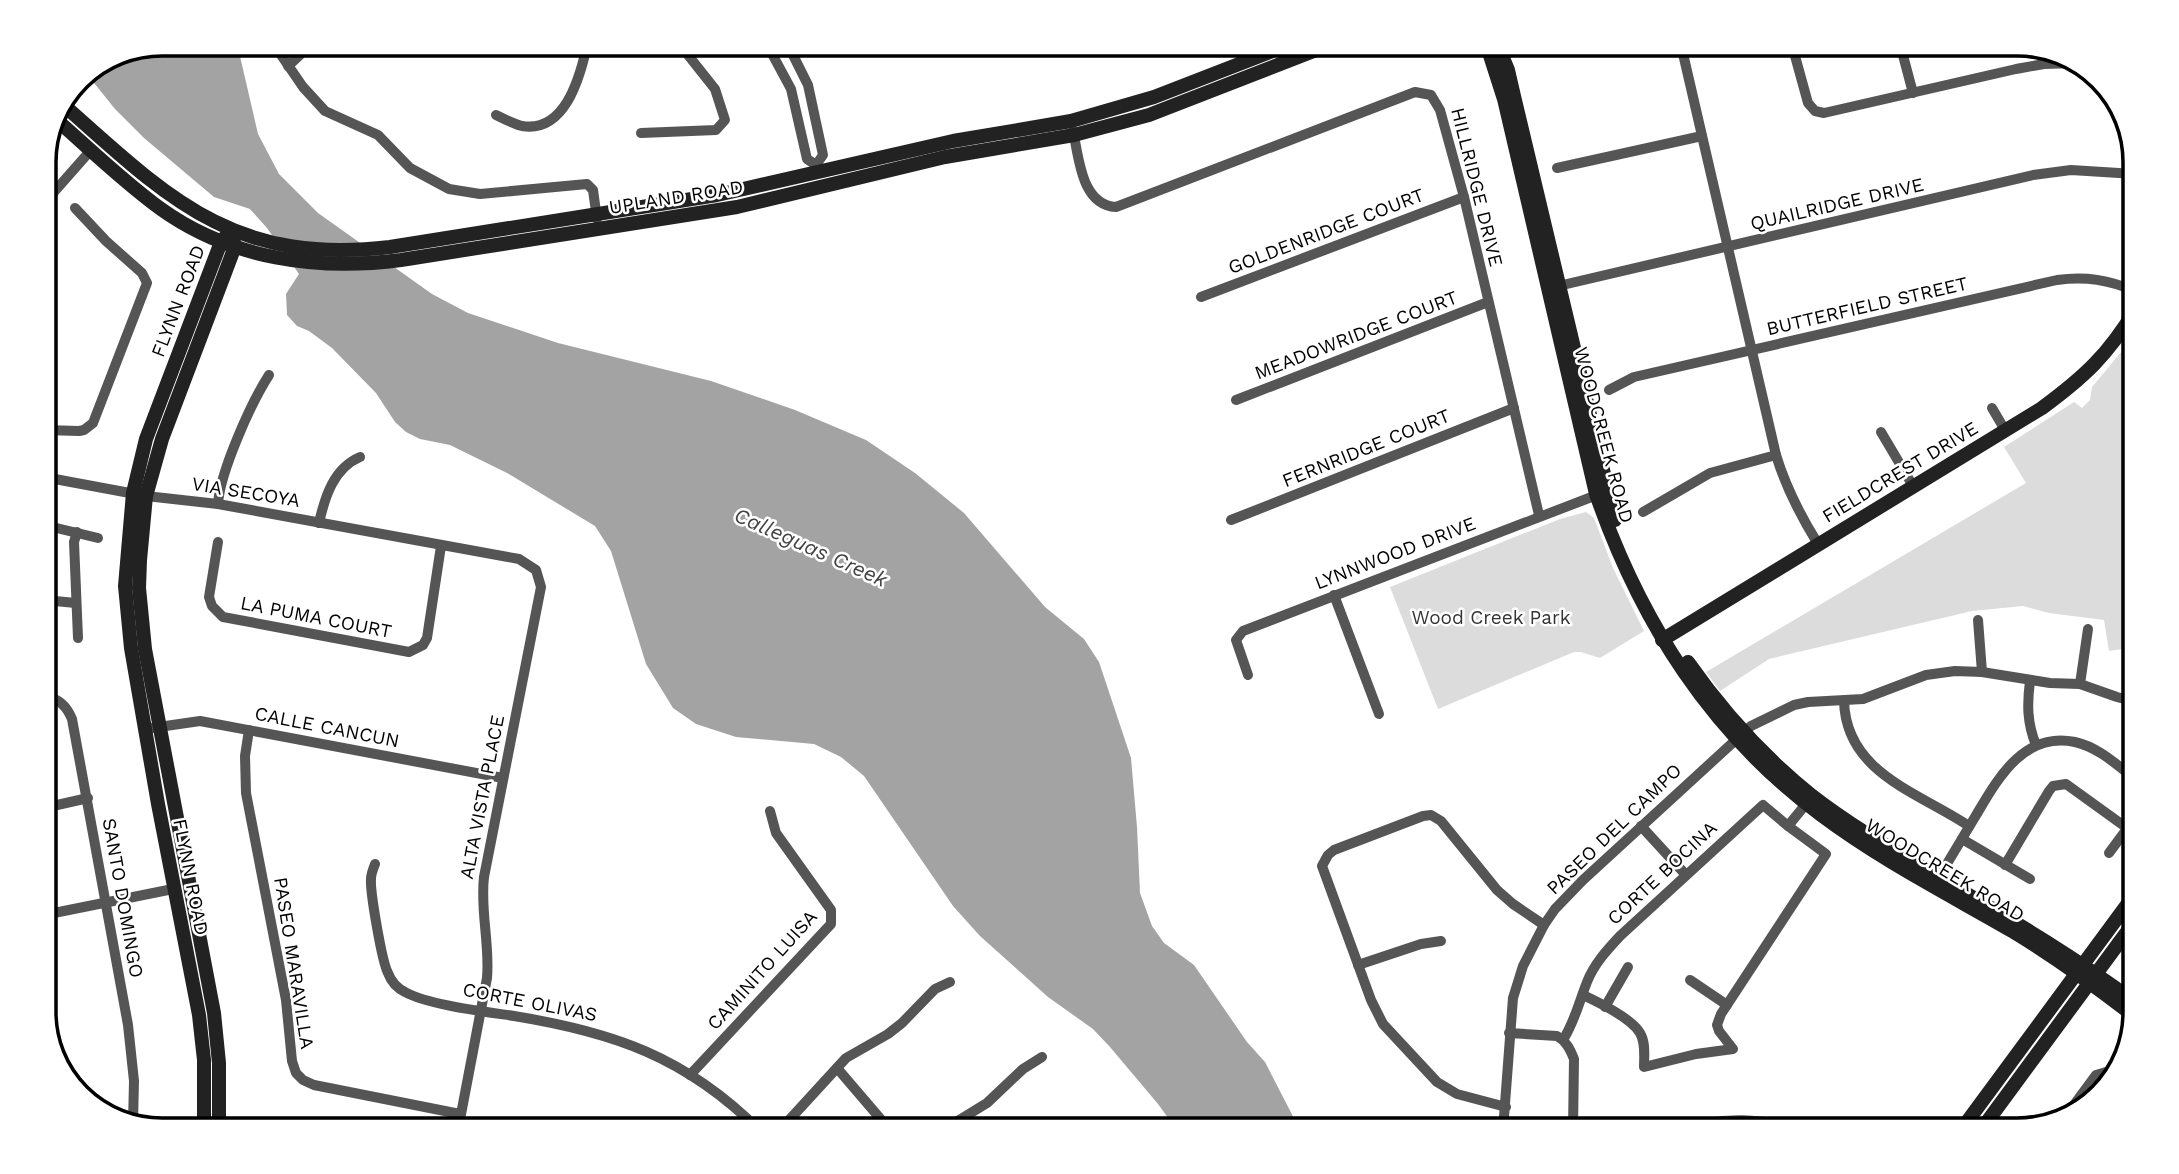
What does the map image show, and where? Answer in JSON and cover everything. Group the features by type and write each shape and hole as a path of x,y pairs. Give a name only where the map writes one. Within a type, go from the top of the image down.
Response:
{"main road":[{"name":"UPLAND ROAD","path":"1072,128 1260,56"},
{"name":"UPLAND ROAD","path":"63,126 162,210 200,233 328,252 737,207 1072,128 1149,115 1301,56"},
{"name":"WOODCREEK ROAD","path":"1490,56 1502,89 1553,287 1601,493 1619,556 1696,690 1740,735 1780,782 1809,800 1849,835 1937,881 2123,995"},
{"name":"WOODCREEK ROAD","path":"1501,56 1514,96 1553,287"},
{"name":"UPLAND ROAD","path":"70,110 163,190 229,239 277,258 336,265 401,260 598,222"},
{"name":"FLYNN ROAD","path":"219,1118 219,1063 214,1013 152,727 131,648 125,586 146,439 229,239"},
{"name":"FIELDCREST DRIVE","path":"1665,637 2005,430 2077,382 2102,357 2123,327"},
{"name":"FLYNN ROAD","path":"152,727 173,889 199,1015 204,1060 204,1118"},
{"path":"1970,1118 2123,910"},
{"path":"1990,1118 2123,937"},
{"name":"WOODCREEK ROAD","path":"2093,978 2123,1006"}],"street":[{"path":"282,56 313,101 325,111 367,128 428,180 464,192 480,194 587,184 593,190 598,222"},
{"path":"288,66 299,56"},
{"path":"496,116 523,126 544,123 562,111 578,84 585,56"},
{"path":"641,133 716,130 725,120 715,89 689,56"},
{"path":"773,56 791,89 807,159 816,165 823,155 808,85 793,56"},
{"path":"1684,56 1776,455 1785,485 1818,544"},
{"path":"1795,56 1808,103 1815,111 1824,113 2016,69 2055,64"},
{"path":"1903,56 1913,93"},
{"name":"HILLRIDGE DRIVE","path":"1072,128 1082,172 1092,195 1106,206 1116,207 1415,92 1426,92 1435,99 1464,197 1539,516"},
{"path":"1557,168 1702,136"},
{"path":"56,190 91,150"},
{"name":"QUAILRIDGE DRIVE","path":"1553,287 2033,175 2071,170 2123,173"},
{"name":"GOLDENRIDGE COURT","path":"1201,297 1464,197"},
{"path":"56,430 79,431 93,423 147,282 142,273 75,208"},
{"name":"BUTTERFIELD STREET","path":"1609,390 1634,377 2057,280 2073,277 2108,281 2123,287"},
{"name":"MEADOWRIDGE COURT","path":"1237,400 1488,302"},
{"path":"218,504 219,490 228,466 258,392 269,375"},
{"name":"FERNRIDGE COURT","path":"1231,520 1514,408"},
{"path":"1992,408 2005,430"},
{"path":"1881,432 1913,486"},
{"path":"1643,512 1710,473 1776,455"},
{"path":"319,523 322,509 338,473 350,461 360,457"},
{"name":"VIA SECOYA","path":"56,479 218,504 441,547"},
{"name":"LYNNWOOD DRIVE","path":"1248,675 1236,640 1242,631 1601,493"},
{"path":"56,528 98,538"},
{"path":"77,532 74,542 78,638"},
{"name":"LA PUMA COURT","path":"218,542 209,597 212,606 223,617 409,652 423,645 428,638 441,547"},
{"name":"ALTA VISTA PLACE","path":"441,547 519,559 531,565 539,576 541,587 483,888 482,909 488,963 460,1118"},
{"path":"1334,595 1379,714"},
{"path":"56,601 76,603"},
{"path":"1978,620 1982,672"},
{"path":"2080,684 2088,629"},
{"name":"PASEO DEL CAMPO","path":"1505,1118 1509,1033 1517,983 1531,947 1544,925 1567,896 1740,735 1794,705 1863,699 1926,675 1955,671 1982,672 2029,681 2080,684 2123,699"},
{"path":"2029,681 2027,704 2030,729 2036,745"},
{"name":"SANTO DOMINGO","path":"56,699 64,704 72,719 88,798 128,1025 134,1081 133,1114"},
{"path":"1844,701 1847,730 1858,750 1871,765 1969,826"},
{"name":"CALLE CANCUN","path":"152,727 200,721 503,778"},
{"name":"PASEO MARAVILLA","path":"249,730 244,756 246,793 286,1000 292,1061 296,1073 314,1085 460,1114"},
{"path":"1937,881 1999,776 2012,762 2036,745 2075,742 2097,751 2123,770"},
{"path":"2005,864 2049,791 2059,784 2066,784 2123,825"},
{"path":"56,805 88,798"},
{"path":"1583,995 1638,1030 1644,1046 1644,1067 1696,1054 1733,1049 1717,1025 1727,1005 1826,854 1788,826 1809,800"},
{"name":"CORTE BOCINA","path":"1563,1040 1571,1027 1588,979 1607,950 1763,805 1788,826"},
{"name":"CAMINITO LUISA","path":"690,1076 831,923 831,910 776,832 770,811"},
{"path":"1506,1107 1457,1094 1437,1082 1382,1024 1323,872 1324,861 1334,850 1430,815 1441,821 1497,890 1544,925"},
{"path":"1641,826 1686,875"},
{"path":"2109,853 2123,834"},
{"path":"1962,839 2030,879"},
{"name":"CORTE OLIVAS","path":"375,864 371,888 385,966 393,982 407,993 481,1011 552,1022 604,1034 652,1053 729,1101 746,1118"},
{"path":"56,912 173,889"},
{"path":"1358,965 1421,944 1441,941"},
{"path":"1605,1007 1628,967"},
{"path":"1690,980 1727,1005"},
{"path":"791,1118 837,1068 859,1049 888,1034 935,989 950,982"},
{"path":"1509,1033 1544,1034 1563,1040 1574,1059 1573,1118"},
{"path":"963,1118 987,1103 1023,1069 1042,1057"},
{"path":"837,1068 880,1118"},
{"path":"2080,1097 2096,1075 2103,1073"}],"green space":[{"path":"2123,350 2123,649 2109,651 2104,620 2049,613 2023,606 1972,611 1769,659 1720,691 1706,672 2026,483 2004,447 2074,402 2082,408 2090,400 2092,387"},
{"name":"Wood Creek Park","path":"1586,512 1594,518 1613,568 1644,631 1600,658 1574,652 1438,709 1390,587 1560,519"}],"water":[{"name":"Calleguas Creek","path":"162,56 240,56 258,134 279,174 318,213 432,294 468,313 558,343 711,381 795,410 866,440 915,473 964,513 1045,607 1084,639 1099,662 1131,758 1140,893 1152,926 1164,943 1194,965 1247,1042 1265,1062 1294,1118 1168,1118 1093,1029 1048,997 980,936 953,906 864,776 841,757 814,744 736,737 696,724 673,708 646,664 611,551 595,526 507,473 450,445 420,439 406,432 395,422 376,393 332,348 309,331 297,326 287,315 286,294 299,274 267,228 250,209 214,197 144,138 93,81 122,64 141,58"}]}
